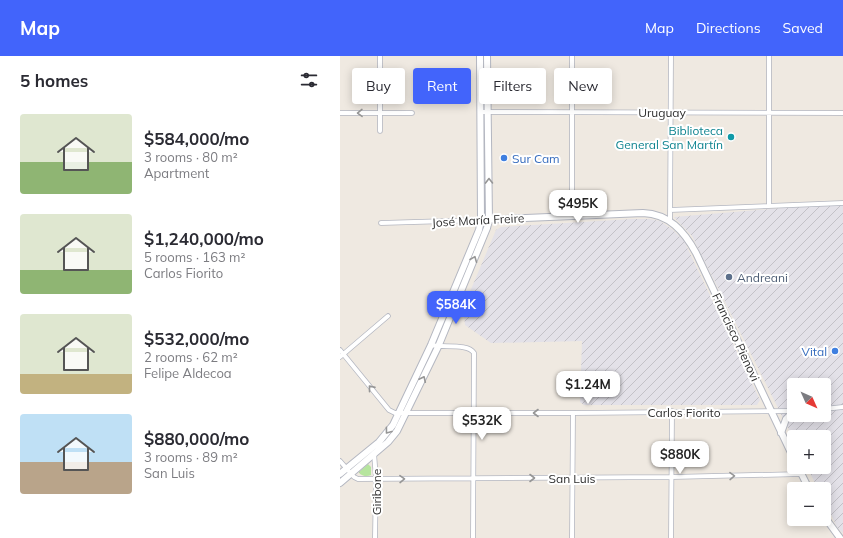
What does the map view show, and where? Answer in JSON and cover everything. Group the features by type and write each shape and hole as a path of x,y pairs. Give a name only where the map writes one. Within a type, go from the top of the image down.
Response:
{"main road":[{"path":"340,483 349,471 389,431 399,414 431,345 479,230 481,220 480,56"},
{"path":"340,474 349,471 374,454 393,437 406,414 438,347 487,228 489,220 487,56"},
{"name":"José María Freire","path":"481,220 572,215 650,213 660,215 670,220"},
{"name":"Francisco Pienovi","path":"670,220 685,234 696,253 787,445"},
{"path":"781,433 787,418"},
{"path":"801,474 805,482"},
{"path":"831,526 840,538"}],"street":[{"path":"380,56 380,131"},
{"path":"572,56 572,215"},
{"path":"670,220 671,56"},
{"path":"769,56 769,206"},
{"name":"Uruguay","path":"480,112 843,113"},
{"path":"340,113 412,113"},
{"path":"670,210 843,203"},
{"name":"José María Freire","path":"381,223 481,220"},
{"path":"342,356 388,316"},
{"path":"431,345 438,347 467,347 472,350 475,356 473,538"},
{"path":"340,350 342,356 389,410 399,414"},
{"path":"831,408 843,407"},
{"name":"Carlos Fiorito","path":"399,414 787,411"},
{"path":"671,538 672,412"},
{"path":"572,413 572,538"},
{"name":"Giribone","path":"374,446 376,479 375,538"},
{"path":"340,461 349,471"},
{"name":"San Luis","path":"349,471 358,479 672,477 801,474"}],"shaded area":[{"path":"843,203 843,533 837,527 831,515 831,482 814,482 810,474 831,474 831,430 789,430 692,236 674,217"},
{"path":"650,219 660,221 673,230 684,241 760,400 757,405 584,405 580,402 582,341 491,343 465,325 464,314 461,313 496,230 501,227"}],"green space":[{"path":"368,464 371,467 371,475 365,476 360,474 359,472"}],"place":[{"name":"Biblioteca General San Martín","path":"731,137"},
{"name":"Sur Cam","path":"504,158"},
{"name":"Andreani","path":"729,277"},
{"name":"Vital","path":"835,351"}]}
